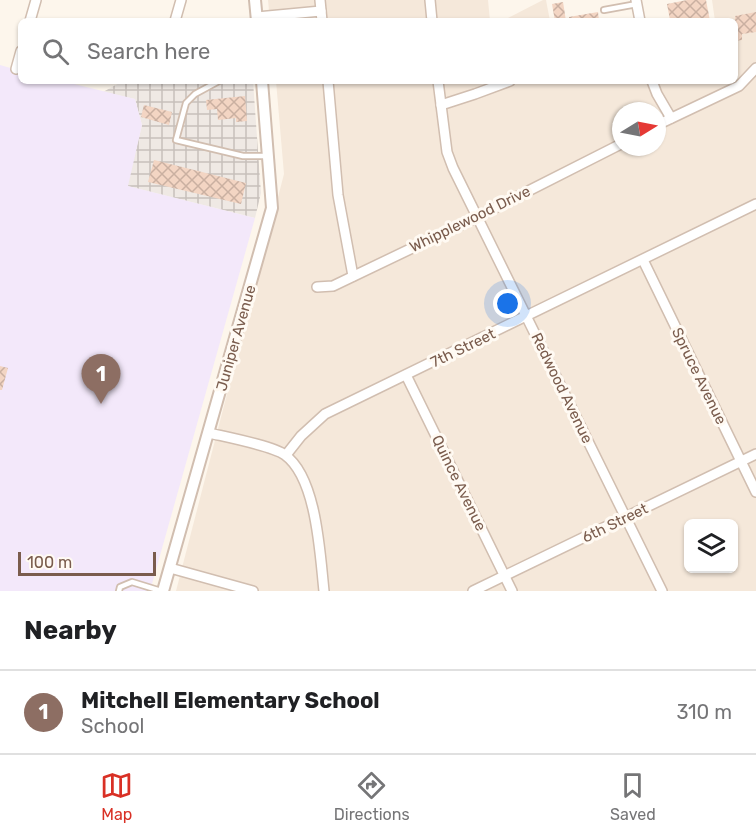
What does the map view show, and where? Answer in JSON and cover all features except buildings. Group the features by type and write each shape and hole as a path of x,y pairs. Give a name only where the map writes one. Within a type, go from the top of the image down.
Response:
{"street":[{"path":"31,18 36,0"},
{"path":"176,18 181,0"},
{"path":"255,0 257,18"},
{"path":"279,18 322,16 320,0"},
{"path":"430,0 432,18"},
{"path":"637,2 640,18"},
{"path":"16,69 18,62"},
{"path":"666,120 739,86 756,68"},
{"name":"Juniper Avenue","path":"162,591 272,208 262,84"},
{"path":"328,84 338,195 353,276"},
{"name":"Redwood Avenue","path":"438,84 447,152 453,168 662,591"},
{"path":"441,105 502,84"},
{"path":"653,84 671,118"},
{"name":"Whipplewood Drive","path":"317,287 333,286 612,149"},
{"name":"7th Street","path":"286,455 301,436 325,414 642,260 755,209"},
{"name":"Spruce Avenue","path":"642,260 756,492"},
{"name":"Quince Avenue","path":"406,375 512,591"},
{"path":"209,433 278,451 286,455 295,465 309,495 318,524 324,591"},
{"name":"6th Street","path":"473,591 756,454"},
{"path":"170,568 253,591"}],"lane":[{"path":"604,10 637,2"},
{"path":"213,84 195,93 186,103 176,140 243,156 267,156"},
{"path":"119,591 120,587 132,582 162,591"}],"shaded area":[{"path":"268,0 488,0 490,18 270,18"},
{"path":"543,0 546,0 549,18 508,18"},
{"path":"712,0 756,0 756,591 176,591 284,174 276,84 738,84 738,18 715,18"},
{"path":"0,65 18,70 18,84 74,84 135,99 142,125 128,186 255,218 150,591 0,591"},
{"path":"118,84 253,84 261,193 255,218 127,186 142,125 135,99 103,92"}],"place":[{"name":"Mitchell Elementary School","path":"101,404"}]}
